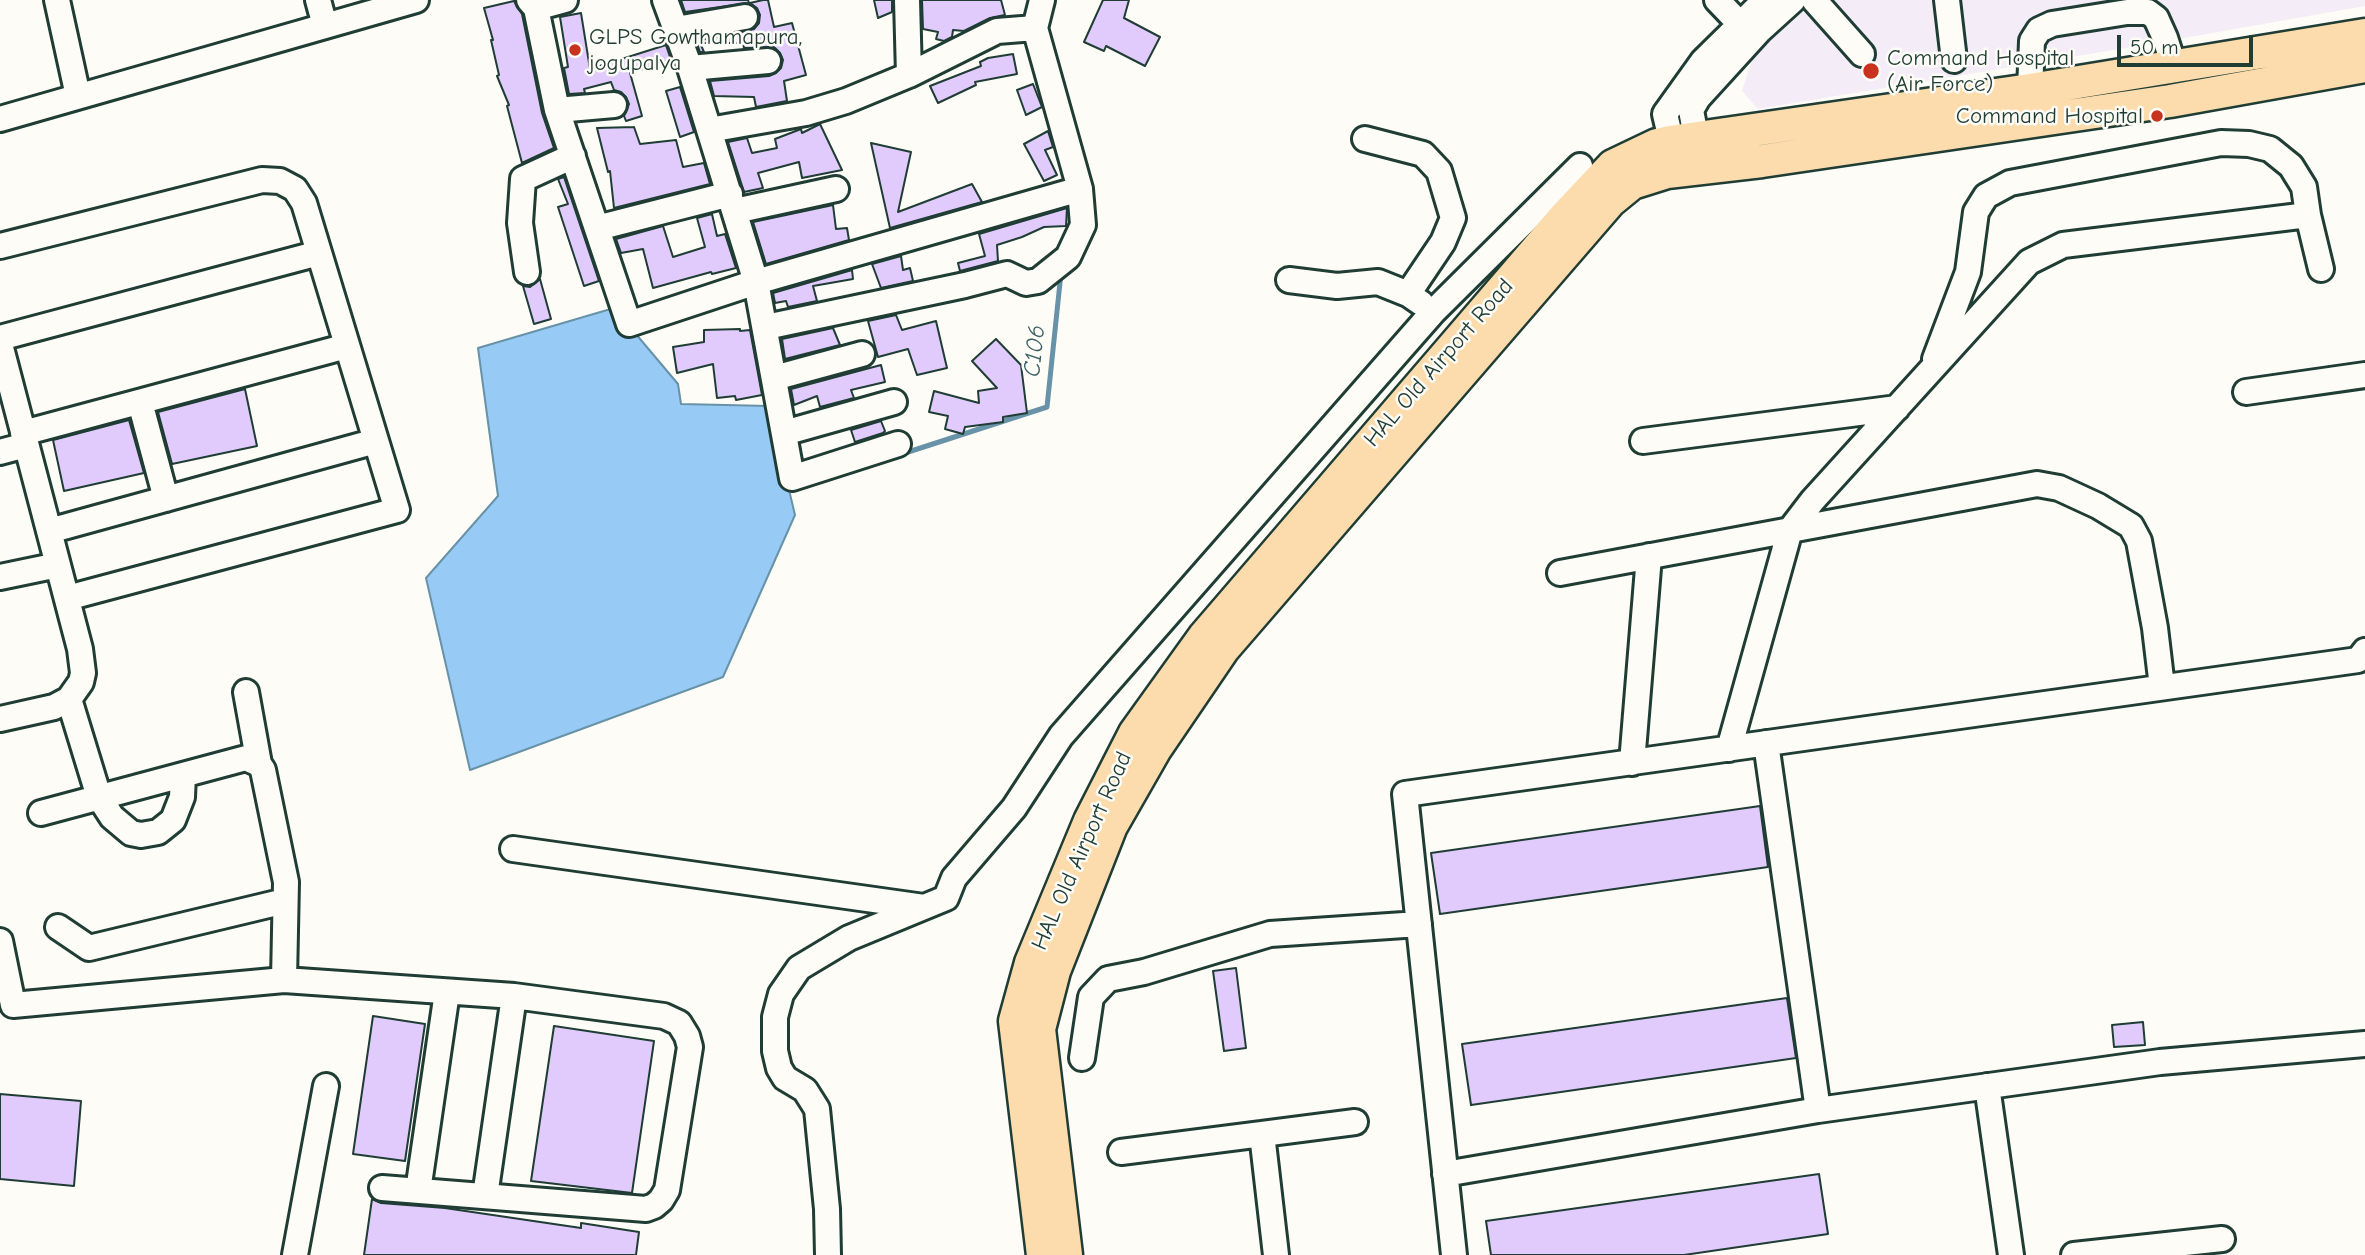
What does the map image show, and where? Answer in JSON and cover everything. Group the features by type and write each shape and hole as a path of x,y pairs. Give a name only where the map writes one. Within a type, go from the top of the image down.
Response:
{"main road":[{"name":"HAL Old Airport Road","path":"1066,1255 1039,1029 1054,971 1111,826 1155,749 1223,649 1610,201 1632,183 1667,172 1689,155 2030,90 2365,34"},
{"name":"HAL Old Airport Road","path":"1043,1255 1015,1021 1031,963 1079,847 1135,733 1204,637 1565,217 1613,166 1657,145 1689,155 2170,101 2365,66"}],"street":[{"path":"57,0 78,96"},
{"path":"318,0 325,26"},
{"path":"0,119 416,0"},
{"path":"565,0 532,4 557,110 629,324 756,282 1080,189"},
{"path":"665,0 691,68 756,282 792,478 898,444"},
{"path":"907,0 909,75"},
{"path":"766,327 1007,274 1026,284 1038,281 1068,257 1083,225 1080,189 1029,28 1042,0"},
{"path":"1717,0 1740,24"},
{"path":"1689,155 1665,114 1703,61 1765,0"},
{"path":"1689,155 1692,110 1698,98 1760,30 1793,0"},
{"path":"1814,0 1862,54"},
{"path":"1947,0 1954,61"},
{"path":"2030,90 2032,41 2039,30 2052,24 2127,12 2148,12 2156,19 2174,66"},
{"path":"676,29 745,18"},
{"path":"709,130 806,113 846,101 909,75 997,31 1029,28"},
{"path":"691,68 768,61"},
{"path":"557,110 614,105"},
{"path":"1365,139 1423,154 1439,171 1453,218 1443,242 1408,294"},
{"path":"1930,372 1968,272 1976,212 1986,197 2010,183 2221,143 2249,144 2270,149 2291,166 2304,187 2321,269"},
{"path":"527,272 520,223 523,179 573,156"},
{"path":"828,1255 827,1209 817,1109 805,1090 785,1078 779,1068 775,1051 775,1017 781,994 799,968 849,938 946,898 954,878 1014,808 1061,736 1433,312 1580,166"},
{"path":"0,246 262,180 280,181 295,189 304,204 397,510 66,598"},
{"path":"597,228 733,202 836,189"},
{"path":"1729,749 1790,530 2029,262 2063,245 2308,215"},
{"path":"0,338 319,253"},
{"path":"1289,280 1337,286 1378,282 1408,294 1433,312"},
{"path":"0,344 80,649 83,673 81,682 69,699 54,707 0,719"},
{"path":"0,452 25,439 139,402 347,346"},
{"path":"774,378 862,354"},
{"path":"2246,392 2365,375"},
{"path":"139,402 166,499"},
{"path":"784,433 894,402"},
{"path":"1643,441 1897,408"},
{"path":"49,531 376,441"},
{"path":"1560,573 2037,484 2059,488 2098,506 2131,526 2139,541 2155,628 2162,687"},
{"path":"1632,762 1649,556"},
{"path":"0,577 58,565"},
{"path":"1454,1255 1405,794 2358,660 2365,651"},
{"path":"246,692 259,764 263,770 283,864 284,980"},
{"path":"69,699 99,797 112,817 131,833 141,835 158,832 173,820 184,786 183,775"},
{"path":"1766,743 1818,1110"},
{"path":"41,813 246,758 259,764"},
{"path":"513,849 925,907"},
{"path":"58,927 89,948 285,901"},
{"path":"1082,1058 1091,997 1108,979 1144,972 1270,934 1419,924"},
{"path":"0,941 13,1005 284,980 514,996 664,1016 679,1023 687,1036 690,1047 667,1190 654,1206 646,1209 382,1188"},
{"path":"418,1191 447,992"},
{"path":"485,1196 514,996"},
{"path":"1445,1174 1818,1110 1987,1086 2161,1062 2365,1044"},
{"path":"295,1255 326,1086"},
{"path":"1987,1086 2011,1255"},
{"path":"1121,1152 1355,1122"},
{"path":"1262,1134 1276,1255"},
{"path":"2074,1255 2222,1239"}],"shaded area":[{"name":"Command Hospital (Air Force)","path":"1811,0 2365,0 2365,6 1758,109 1742,91 1755,50"}],"water":[{"path":"614,308 678,384 681,404 769,406 795,515 723,677 470,770 426,578 498,496 478,348"}],"building":[{"path":"681,0 748,0 749,3 685,12"},
{"path":"768,0 774,27 792,23 806,75 784,81 787,101 756,107 754,97 714,96 710,81 769,76 781,68 783,60 774,47 744,48 743,43 700,43 704,52 700,52 696,41 754,29 759,23 760,15 757,8 750,3"},
{"path":"874,0 892,0 892,12 878,18"},
{"path":"922,0 1001,0 1005,15 990,18 964,31 953,30 952,37 944,41 936,39 938,32 923,29"},
{"path":"1103,0 1129,0 1124,18 1160,37 1145,66 1106,46 1104,51 1084,42"},
{"path":"514,1 522,14 542,113 554,148 522,163 507,106 509,105 497,76 493,40 484,8"},
{"path":"581,13 590,69 666,45 671,60 630,73 642,116 626,121 624,116 629,104 621,92 614,90 611,82 584,89 585,93 569,94 564,68 568,67 560,17"},
{"path":"1013,54 1017,74 975,82 976,85 938,103 930,86 981,66 980,62 988,58"},
{"path":"1033,84 1042,107 1026,115 1017,90"},
{"path":"680,87 694,132 680,137 666,91"},
{"path":"820,124 842,170 802,178 799,162 758,173 763,188 744,192 728,142 747,138 752,153 777,148 775,139 801,129 802,133"},
{"path":"634,127 640,144 676,140 683,167 704,163 710,184 614,208 610,171 608,172 597,128"},
{"path":"1048,131 1053,147 1045,150 1057,175 1044,181 1024,144"},
{"path":"871,143 911,152 898,212 972,184 982,202 890,228"},
{"path":"564,177 599,281 584,286 558,207 568,204 558,179"},
{"path":"833,205 836,229 847,228 849,240 766,264 753,222"},
{"path":"1067,208 1066,226 1044,227 997,245 998,261 960,271 958,263 985,256 979,234"},
{"path":"712,214 717,236 725,234 736,268 653,288 643,249 621,253 616,239 663,226 673,257 705,247 697,218"},
{"path":"901,256 903,270 910,268 913,281 881,288 872,264"},
{"path":"852,270 853,279 813,286 817,301 788,307 786,301 775,303 773,293"},
{"path":"540,279 551,319 534,324 523,286 530,287"},
{"path":"896,315 902,330 936,321 947,368 917,375 908,349 878,357 868,321"},
{"path":"833,328 840,345 785,359 782,339"},
{"path":"704,330 750,330 762,395 736,400 735,396 717,398 713,364 677,373 673,347 704,342"},
{"path":"996,339 1021,365 1027,413 1003,417 1003,422 965,427 963,434 945,429 948,416 929,412 934,391 979,403 978,391 997,388 972,361"},
{"path":"881,365 885,382 851,390 854,398 820,407 817,396 794,405 791,389"},
{"path":"245,389 257,446 172,464 158,412"},
{"path":"129,420 144,473 64,491 53,440"},
{"path":"881,421 885,431 883,433 855,442 851,430"},
{"path":"1760,806 1768,867 1440,914 1431,853"},
{"path":"1236,968 1246,1048 1224,1051 1213,971"},
{"path":"1787,998 1796,1058 1471,1105 1462,1044"},
{"path":"373,1016 425,1024 405,1161 353,1154"},
{"path":"2143,1022 2145,1045 2114,1047 2112,1025"},
{"path":"554,1026 654,1041 632,1193 531,1181"},
{"path":"0,1094 81,1101 74,1186 0,1179"},
{"path":"1819,1174 1828,1234 1684,1255 1491,1255 1486,1221"},
{"path":"372,1199 381,1203 445,1208 581,1228 581,1223 639,1232 636,1255 364,1255"}],"waterway":[{"name":"C106","path":"902,454 1047,407 1061,273"}],"place":[{"name":"GLPS Gowthamapura, jogupalya","path":"575,50"},
{"name":"Command Hospital (Air Force)","path":"1871,71"},
{"name":"Command Hospital","path":"2157,116"}]}
